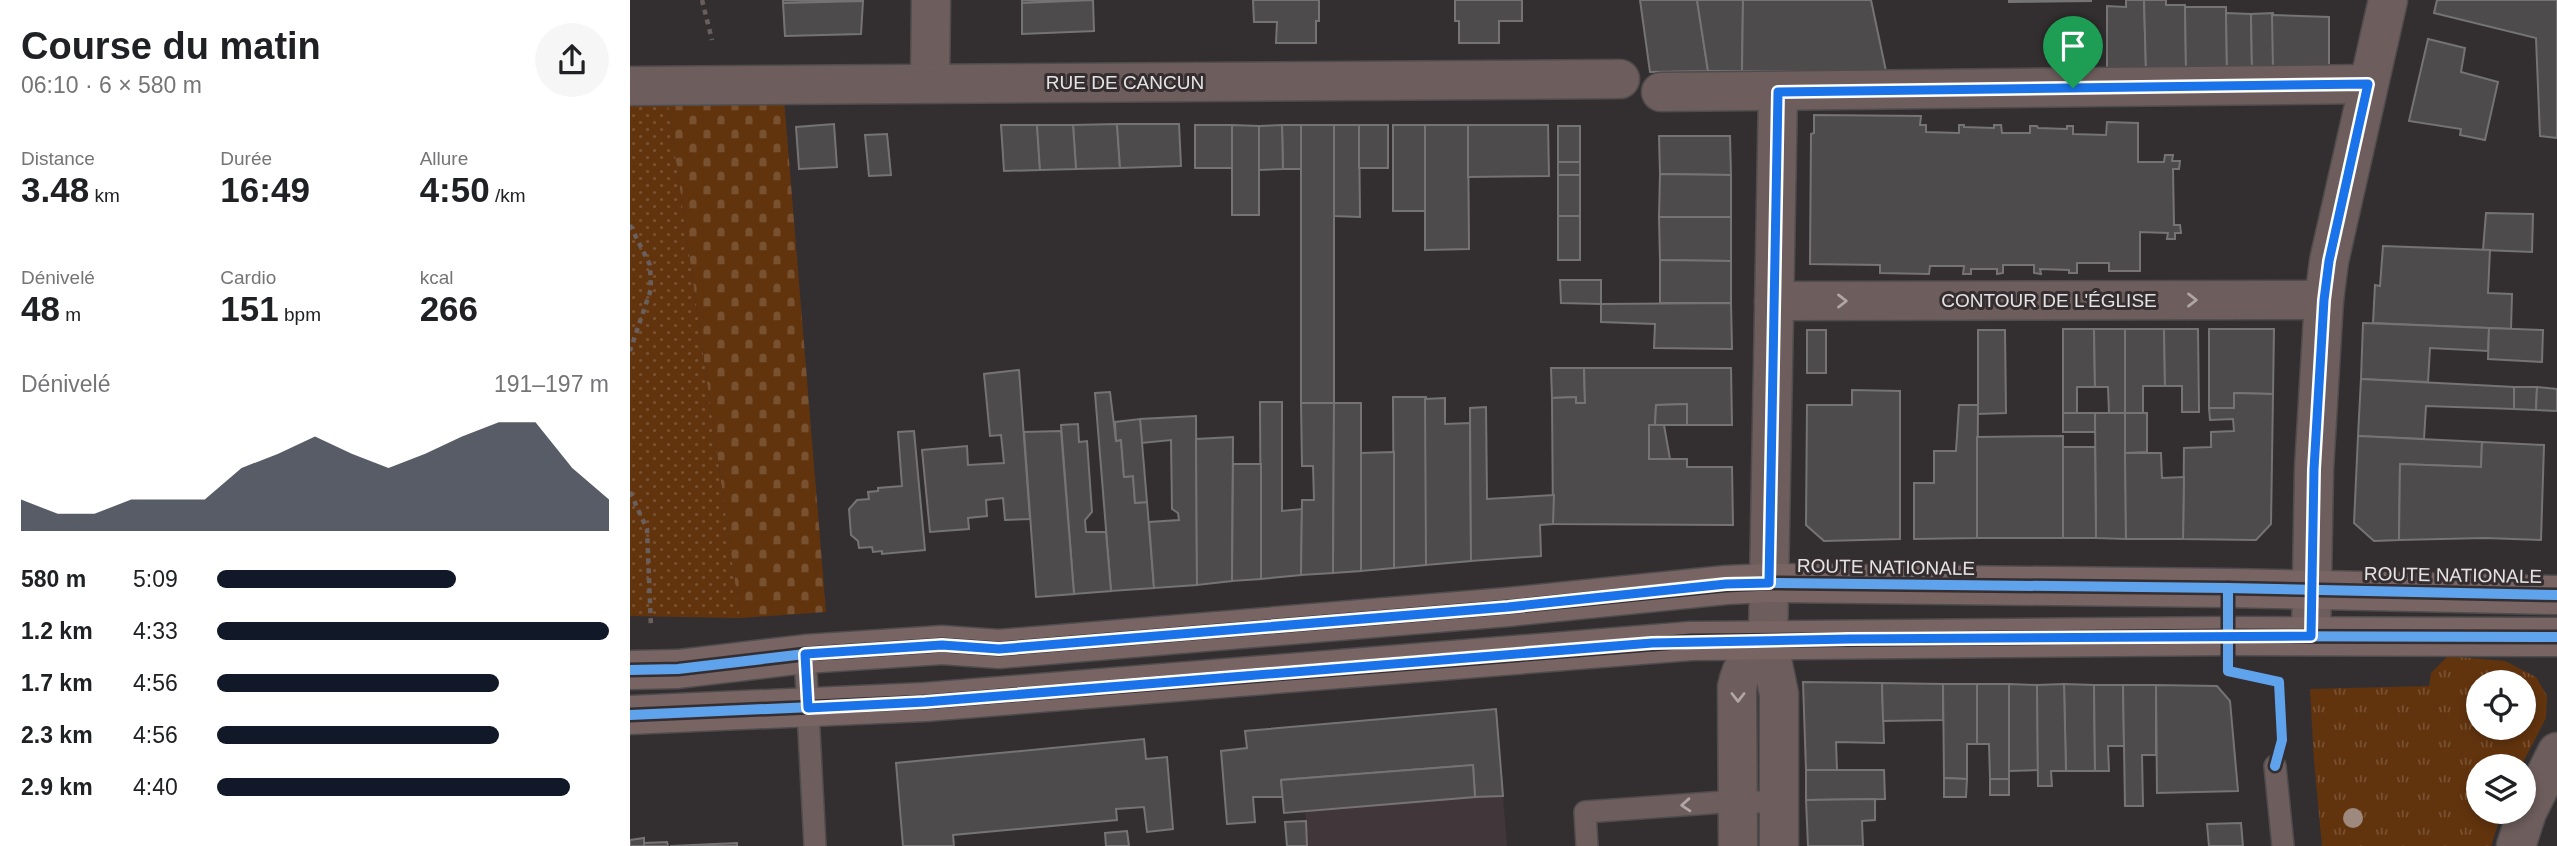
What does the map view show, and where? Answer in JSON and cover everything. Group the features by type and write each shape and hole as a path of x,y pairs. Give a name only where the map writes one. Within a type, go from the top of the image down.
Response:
{"main road":[{"name":"ROUTE NATIONALE","path":"630,670 688,668 805,654 942,645 999,649 1494,608 1726,584 2557,594"},
{"path":"630,715 925,702 1652,643 2311,636 2557,637"}],"street":[{"path":"930,83 931,0"},
{"path":"2311,636 2314,469 2324,300 2329,261 2388,0"},
{"name":"RUE DE CANCUN","path":"630,86 1620,79"},
{"path":"1661,92 2368,84"},
{"path":"1778,92 1768,640 1779,694 1779,846"},
{"name":"CONTOUR DE L'ÉGLISE","path":"1774,301 2324,300"},
{"path":"1738,846 1737,687 1740,670 1749,657 1768,640"},
{"path":"2516,846 2527,812 2557,752"}],"lane":[{"path":"805,654 815,846"},
{"path":"2275,766 2283,846"},
{"path":"1587,846 1585,812 1738,801 1779,803"}],"path":[{"path":"630,225 650,265 651,289 630,351"},
{"path":"630,492 646,529 652,627 645,634"}],"shaded area":[{"path":"1496,709 1507,846 1307,846 1305,812 1284,813 1277,728"}],"green space":[{"path":"784,99 826,612 740,618 668,104"},
{"path":"668,104 740,618 630,616 630,106"},
{"path":"2448,656 2505,661 2522,670 2466,670 2466,740 2535,740 2527,754 2466,754 2466,824 2498,824 2491,846 2322,846 2310,689 2429,686 2431,673"},
{"path":"2536,677 2547,696 2546,718 2536,737"}],"building":[{"path":"783,0 863,0 863,1 783,3"},
{"path":"1022,0 1083,0 1022,3"},
{"path":"1093,0 1094,31 1022,34 1022,3"},
{"path":"1253,0 1319,0 1316,43 1276,43 1277,22 1254,22"},
{"path":"1455,0 1522,0 1522,21 1499,21 1499,43 1459,43"},
{"path":"1640,0 1697,0 1708,71 1650,72"},
{"path":"1697,0 1743,0 1742,71 1708,71"},
{"path":"1743,0 1871,0 1886,71 1742,71"},
{"path":"2091,0 2091,1 2009,2"},
{"path":"2126,0 2144,0 2146,71 2107,71 2107,6 2126,7"},
{"path":"2144,0 2166,0 2166,5 2185,5 2186,70 2146,71"},
{"path":"2437,0 2557,0 2557,138 2540,136 2536,38 2434,13"},
{"path":"863,1 861,34 785,36 783,3"},
{"path":"2185,7 2226,7 2227,71 2186,70"},
{"path":"2226,13 2251,14 2252,71 2227,71"},
{"path":"2273,13 2273,70 2252,71 2251,14"},
{"path":"2272,15 2329,17 2329,64 2319,71 2273,70"},
{"path":"2428,39 2465,48 2461,72 2498,82 2485,140 2460,135 2461,129 2409,121"},
{"path":"1814,115 1921,116 1920,125 1926,125 1926,132 1959,133 1959,125 1994,128 1994,125 2001,125 2002,133 2030,133 2030,126 2067,129 2067,126 2073,126 2073,134 2106,135 2107,122 2138,123 2138,162 2164,162 2165,155 2173,155 2172,161 2180,161 2179,169 2173,169 2174,225 2180,225 2181,233 2175,233 2175,239 2167,239 2168,233 2140,232 2140,271 2109,271 2109,263 2077,263 2077,273 2069,273 2069,270 2040,269 2041,274 2034,273 2034,265 2003,265 2003,273 1997,274 1997,269 1971,269 1971,274 1963,274 1964,266 1930,266 1929,274 1880,273 1880,265 1810,264 1811,134 1814,133"},
{"path":"834,124 837,167 799,169 796,127"},
{"path":"1117,124 1120,168 1076,169 1073,125"},
{"path":"1117,124 1179,124 1181,166 1120,168"},
{"path":"1001,125 1037,125 1040,170 1004,171"},
{"path":"1037,125 1073,125 1076,169 1040,170"},
{"path":"1195,125 1232,125 1232,168 1195,168"},
{"path":"1232,125 1259,126 1259,215 1232,215"},
{"path":"1282,125 1301,125 1301,169 1283,169"},
{"path":"1282,125 1283,169 1259,170 1259,126"},
{"path":"1301,125 1334,125 1334,403 1301,403"},
{"path":"1334,125 1359,125 1360,217 1334,216"},
{"path":"1359,125 1388,125 1388,168 1359,168"},
{"path":"1393,125 1425,125 1425,211 1393,211"},
{"path":"1425,125 1468,125 1469,249 1425,250"},
{"path":"1468,125 1548,125 1549,176 1468,177"},
{"path":"1558,126 1580,126 1580,162 1558,162"},
{"path":"887,134 891,175 869,176 865,135"},
{"path":"1659,136 1730,136 1731,175 1660,174"},
{"path":"1558,162 1580,162 1580,175 1558,175"},
{"path":"1660,174 1731,175 1731,217 1659,217"},
{"path":"1558,175 1580,175 1580,216 1558,216"},
{"path":"2486,213 2533,214 2532,252 2483,250"},
{"path":"1558,216 1580,216 1580,260 1558,260"},
{"path":"1659,217 1731,217 1731,261 1660,260"},
{"path":"2383,246 2490,250 2488,293 2512,294 2511,329 2373,323 2375,285 2380,286"},
{"path":"1660,260 1731,261 1731,303 1660,303"},
{"path":"1560,280 1601,280 1601,304 1561,303"},
{"path":"1731,303 1732,349 1654,348 1655,324 1601,322 1601,304"},
{"path":"2363,323 2489,328 2488,351 2430,348 2428,382 2361,379"},
{"path":"2489,328 2543,330 2542,362 2488,359"},
{"path":"2063,329 2094,329 2095,387 2077,387 2077,414 2063,413"},
{"path":"2094,329 2125,329 2125,413 2109,413 2108,387 2095,387"},
{"path":"2125,329 2164,329 2165,386 2143,386 2143,413 2125,413"},
{"path":"2164,329 2198,329 2199,412 2182,412 2182,386 2165,386"},
{"path":"2209,329 2274,329 2273,394 2234,393 2234,408 2209,408"},
{"path":"1807,330 1826,330 1826,373 1807,373"},
{"path":"1978,330 2005,330 2006,413 1978,414"},
{"path":"1551,368 1584,368 1585,403 1576,403 1576,397 1552,398"},
{"path":"1584,368 1731,368 1732,425 1687,425 1687,404 1656,405 1655,425 1649,425 1649,459 1687,459 1687,467 1732,467 1733,525 1553,524 1552,398 1576,397 1576,403 1585,403"},
{"path":"1019,370 1030,519 1005,520 1003,498 986,500 987,516 968,518 969,529 930,532 922,450 967,446 968,465 1004,463 1001,435 990,436 984,374"},
{"path":"2361,379 2514,387 2514,409 2426,406 2424,439 2358,436"},
{"path":"2514,387 2537,387 2536,410 2514,409"},
{"path":"2537,387 2557,389 2557,411 2536,410"},
{"path":"1852,390 1900,391 1900,539 1824,541 1806,525 1807,405 1852,405"},
{"path":"1110,392 1116,441 1121,440 1124,477 1133,476 1135,503 1147,502 1154,588 1111,591 1095,393"},
{"path":"2234,393 2273,394 2271,524 2256,540 2183,539 2184,448 2211,447 2211,432 2234,431 2233,419 2210,420 2209,408 2234,408"},
{"path":"1393,397 1426,397 1426,565 1394,568"},
{"path":"1445,398 1445,424 1470,423 1471,561 1426,565 1425,399"},
{"path":"1260,402 1282,402 1282,511 1302,509 1301,575 1261,579"},
{"path":"1301,403 1334,403 1333,573 1301,575 1302,500 1314,500 1313,466 1302,466"},
{"path":"1334,403 1361,403 1361,571 1333,573"},
{"path":"1687,404 1687,425 1655,425 1656,405"},
{"path":"1959,405 1978,405 1977,538 1914,539 1914,483 1934,483 1934,451 1956,451"},
{"path":"1486,407 1487,499 1554,495 1553,524 1540,525 1541,556 1471,561 1470,408"},
{"path":"2063,413 2095,413 2095,432 2063,432"},
{"path":"2095,413 2125,413 2126,539 2096,538"},
{"path":"2125,413 2147,413 2147,452 2125,453"},
{"path":"1196,416 1197,585 1154,588 1149,522 1179,520 1178,513 1172,509 1171,440 1142,443 1140,419"},
{"path":"1140,419 1147,502 1135,503 1133,476 1124,477 1121,440 1116,441 1115,422"},
{"path":"1078,424 1079,442 1087,441 1092,512 1085,520 1086,532 1106,532 1111,591 1074,594 1061,425"},
{"path":"1649,425 1664,425 1670,459 1649,459"},
{"path":"914,431 925,550 882,554 882,551 873,552 872,547 859,548 858,541 851,535 849,509 857,500 869,499 868,492 878,491 878,488 902,486 898,432"},
{"path":"1061,431 1074,594 1036,597 1024,432"},
{"path":"2063,436 2063,538 1977,538 1977,437"},
{"path":"2358,436 2482,442 2481,467 2400,464 2399,540 2374,541 2354,523"},
{"path":"1233,437 1232,581 1197,585 1196,439"},
{"path":"2482,442 2544,445 2541,540 2399,540 2400,464 2481,467"},
{"path":"2063,447 2095,447 2096,538 2063,538"},
{"path":"1394,452 1394,568 1361,571 1361,453"},
{"path":"2125,453 2161,453 2162,478 2184,477 2183,539 2126,539"},
{"path":"1233,464 1261,464 1261,579 1232,581"},
{"path":"1803,682 1882,683 1884,743 1836,742 1837,770 1806,770"},
{"path":"1882,683 1943,684 1943,720 1883,721"},
{"path":"1943,684 1977,684 1977,744 1967,744 1967,779 1944,778"},
{"path":"1977,684 2009,684 2009,779 1990,779 1989,744 1977,744"},
{"path":"2009,684 2037,685 2038,770 2009,771"},
{"path":"2064,684 2094,685 2095,771 2066,771"},
{"path":"2064,684 2066,771 2051,771 2052,786 2038,786 2037,685"},
{"path":"2094,685 2123,685 2124,746 2108,746 2109,771 2095,771"},
{"path":"2123,685 2156,685 2156,755 2142,755 2143,806 2125,806"},
{"path":"2156,685 2217,686 2230,701 2238,791 2157,793"},
{"path":"1496,709 1503,796 1475,797 1473,765 1281,780 1283,797 1253,797 1255,822 1227,824 1221,751 1247,748 1245,731"},
{"path":"1144,739 1146,759 1167,757 1173,829 1147,832 1144,807 1116,809 1117,820 953,835 954,846 903,846 896,763"},
{"path":"1473,765 1475,797 1284,813 1281,780"},
{"path":"1806,770 1884,770 1885,799 1806,800"},
{"path":"1944,778 1967,779 1966,797 1944,797"},
{"path":"1990,779 2009,779 2009,795 1990,795"},
{"path":"1875,799 1875,820 1862,821 1863,846 1808,846 1806,800"},
{"path":"1306,821 1307,846 1287,846 1285,822"},
{"path":"2241,823 2243,846 2209,846 2207,824"},
{"path":"1127,831 1129,846 1106,846 1105,833"},
{"path":"644,838 644,846 630,846 630,840"},
{"path":"667,842 668,846 644,846 644,843"},
{"path":"737,843 737,846 670,846"}],"cycle path":[{"path":"630,670 678,669 805,654 942,645 999,649 1769,583 2557,595"},
{"path":"2228,588 2228,671 2279,682 2282,740 2275,766"},
{"path":"630,715 925,702 1691,641 2228,636 2557,637"}],"route":[{"path":"2368,84 2329,261 2324,300 2314,469 2311,636 1691,641 925,702 808,708 805,654 942,645 983,650 999,649 1508,607 1726,584 1769,583 1778,92 2073,88 2368,84"}]}
